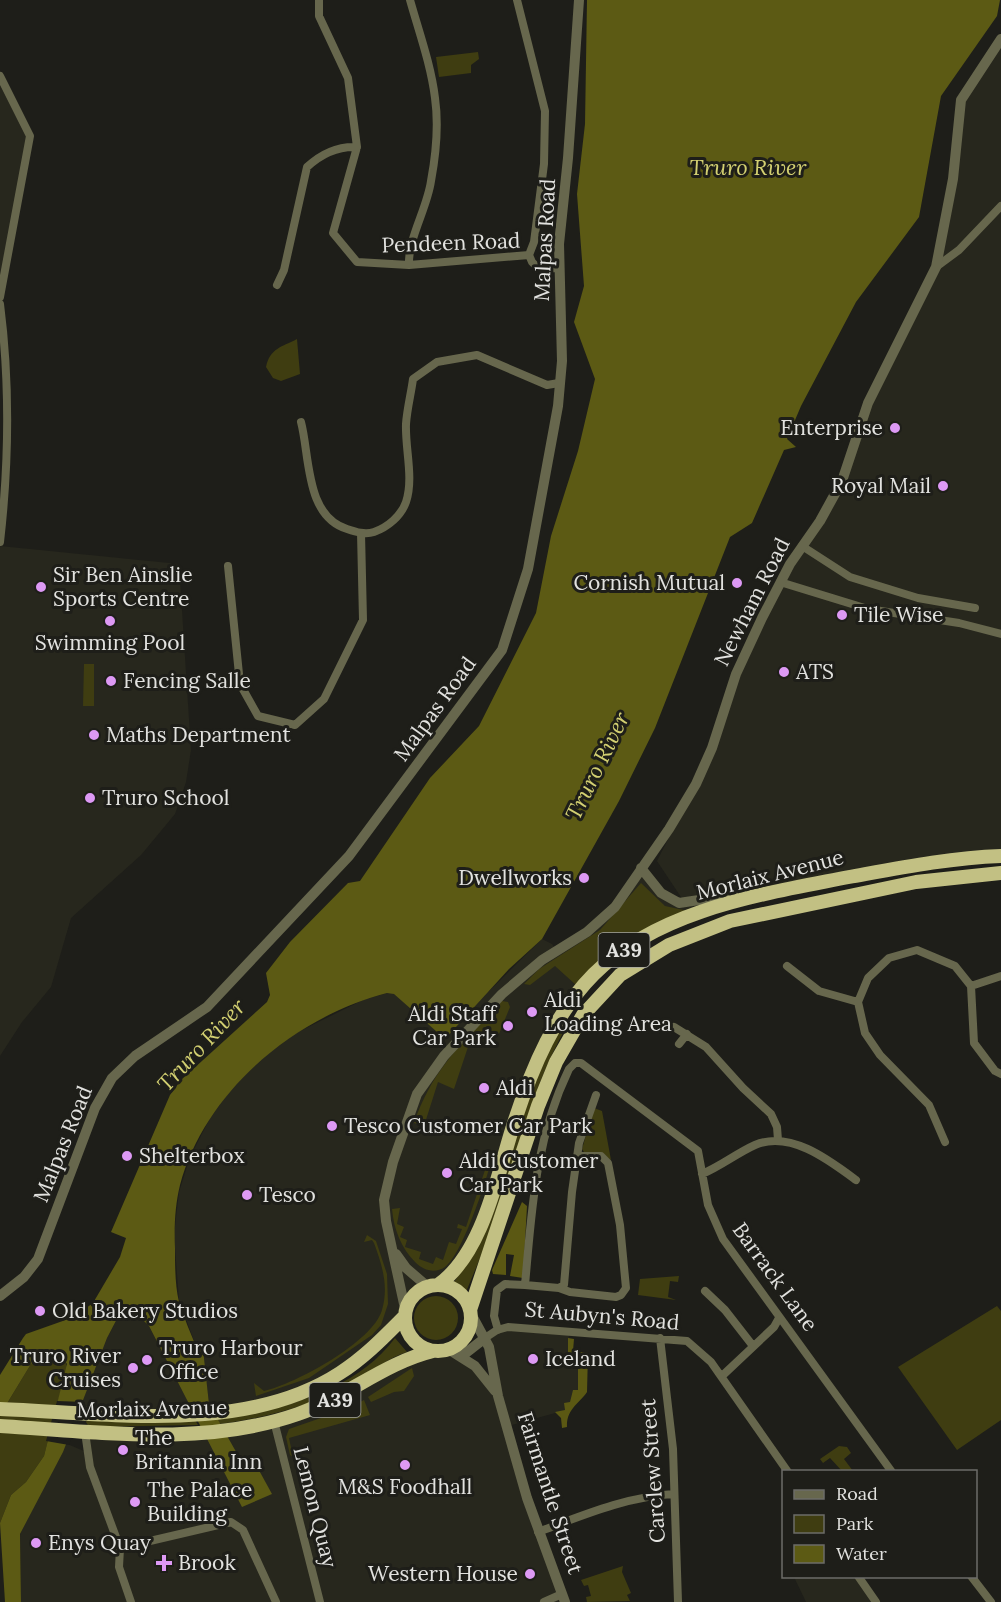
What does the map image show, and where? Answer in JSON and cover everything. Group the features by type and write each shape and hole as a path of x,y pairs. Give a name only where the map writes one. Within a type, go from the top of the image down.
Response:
{"highway":[{"name":"Morlaix Avenue","path":"433,1286 449,1277 474,1237 486,1209 528,1082 560,1017 582,987 624,949 664,927 727,904 910,865 1001,856"},
{"name":"Morlaix Avenue","path":"470,1311 538,1106 556,1062 583,1015 620,975 669,945 730,921 904,884 1001,873"},
{"path":"433,1286 460,1294 470,1311"},
{"name":"A39","path":"405,1315 411,1300 433,1286"},
{"name":"A39","path":"433,1351 448,1349 465,1337 469,1328 470,1311"},
{"name":"Morlaix Avenue","path":"0,1409 189,1415 221,1413 274,1404 321,1383 368,1353 405,1315"},
{"path":"405,1315 412,1339 433,1351"},
{"name":"Morlaix Avenue","path":"0,1426 82,1432 198,1433 229,1430 274,1421 338,1398 403,1359 433,1351"}],"street":[{"path":"277,285 284,270 307,167 319,156 330,151 357,147 348,78 319,16 319,0"},
{"path":"409,265 408,254 426,209 436,128 435,98 410,0"},
{"path":"517,0 545,111 544,164 534,242 529,255"},
{"name":"Malpas Road","path":"0,1296 29,1273 38,1259 95,1108 112,1078 135,1056 207,1007 349,856 502,650 528,569 558,406 562,361 559,268 579,0"},
{"name":"Newham Road","path":"405,1315 384,1214 385,1192 417,1094 444,1056 494,1001 526,972 606,916 625,894 661,842 696,784 712,748 736,674 780,582 820,521 842,481 868,403 936,267 953,178 961,100 1001,39"},
{"path":"0,76 30,136 0,297"},
{"name":"Pendeen Road","path":"357,147 333,232 357,262 409,265 529,255 539,269 559,268"},
{"path":"936,267 959,250 1001,206"},
{"path":"0,304 5,348 5,495 0,542"},
{"path":"301,422 312,486 318,503 331,520 341,528 361,533 382,528 399,514 405,503 409,490 406,424 413,379 436,362 477,355 547,385 559,383"},
{"path":"228,566 240,684 258,716 294,725 324,699 363,620 361,533"},
{"path":"802,546 850,577 918,598 975,608"},
{"path":"780,582 868,609 959,623 1001,634"},
{"path":"641,868 661,893 679,903 691,903 736,893 784,891"},
{"path":"945,1142 929,1105 880,1055 865,1033 858,1002 868,978 889,958 917,950 955,966 971,986 974,1043 995,1071 1001,1074"},
{"path":"788,966 819,991 858,1002"},
{"path":"971,986 1001,976"},
{"path":"674,1027 717,1057 742,1089 771,1114 777,1125 778,1140"},
{"path":"679,1044 687,1034"},
{"name":"Barrack Lane","path":"525,1285 531,1202 541,1143 569,1068 575,1063 583,1064 694,1147 700,1156 708,1205 720,1233 891,1470"},
{"path":"559,1288 565,1283 572,1192 581,1136 596,1095"},
{"path":"702,1174 757,1144 778,1140 803,1148 856,1180"},
{"path":"498,1330 494,1316 497,1290 505,1284 559,1288 570,1292 616,1297 621,1296 626,1288 620,1225 608,1162 601,1156 578,1156"},
{"path":"392,1246 406,1268 433,1286"},
{"path":"705,1291 725,1310 753,1346"},
{"name":"Fairmantle Street","path":"470,1311 485,1338 498,1396 538,1532 564,1598"},
{"path":"722,1376 774,1327 779,1317"},
{"name":"St Aubyn's Road","path":"485,1338 508,1327 687,1341 711,1362 722,1376 787,1470"},
{"path":"462,1356 485,1338"},
{"name":"Carclew Street","path":"660,1338 673,1449 678,1602"},
{"name":"Fairmantle Street","path":"448,1349 462,1356 480,1372 498,1396"},
{"name":"Lemon Quay","path":"274,1421 320,1602"},
{"path":"82,1432 90,1467 120,1548 118,1567 131,1602"},
{"path":"538,1532 604,1509 652,1496 674,1494"},
{"path":"120,1548 234,1523 241,1528 246,1537 276,1602"},
{"path":"859,1578 876,1602"},
{"path":"973,1578 991,1602"},
{"path":"544,1602 564,1598"}],"shaded area":[{"path":"1001,39 1001,856 784,891 638,941 571,1002 470,1246 428,1287 416,1294 407,1307 339,1374 214,1414 209,1404 203,1350 197,1349 179,1300 174,1235 179,1192 190,1157 209,1120 229,1091 254,1065 292,1035 363,1000 387,993 489,991 542,939 552,944 557,951 587,932 641,868 649,879 685,903 657,861 696,784 753,638 842,481 868,403 936,267 961,100"},
{"path":"0,76 30,136 0,297"},
{"name":"Truro School","path":"0,546 179,564 191,750 186,782 175,814 141,855 71,918 51,987 22,1022 0,1056"},
{"path":"522,1202 527,1206 523,1278 510,1276 514,1255 506,1254 506,1275 493,1274 492,1270"},
{"path":"126,1312 138,1315 149,1326 195,1415 78,1412 107,1338 119,1315"},
{"path":"497,1330 569,1330 568,1357 578,1357 578,1390 566,1410 508,1426 565,1602 21,1602 20,1534 65,1443 86,1452 85,1432 243,1428 417,1355 448,1349 462,1356 497,1394 485,1338"},
{"path":"568,1338 574,1339 573,1351 588,1353 587,1392 571,1411 567,1427 562,1428 561,1418 555,1412 565,1410 564,1403 570,1402 573,1390 578,1390 578,1358 568,1357"},
{"path":"794,1578 859,1578 876,1602 806,1602"}],"green space":[{"path":"478,52 479,59 471,65 471,73 439,77 436,57"},
{"path":"297,339 300,374 281,381 273,378 266,367 270,356 277,349"},
{"path":"84,664 94,664 94,706 83,706"},
{"path":"641,883 665,906 688,911 576,985 555,966 530,985 524,984 539,969 600,930"},
{"path":"502,1001 508,1002 510,1007 499,1034 491,1032 489,1039 496,1041 495,1044 474,1036 471,1038 454,1089 438,1082 424,1126 414,1123 430,1086 450,1057"},
{"path":"566,1019 570,1021 557,1043 537,1090 494,1221 466,1292 454,1282 469,1260 544,1059"},
{"path":"594,1108 602,1111 611,1160 601,1153 584,1152 582,1149"},
{"path":"488,1161 491,1162 478,1202 459,1249 445,1267 437,1270 422,1268 402,1245 394,1224 392,1209 400,1208 397,1224 404,1227 400,1237 407,1240 405,1247 421,1252 419,1259 433,1264 436,1257 443,1260 449,1242 456,1244 462,1229 457,1228 458,1224 466,1227"},
{"path":"367,1235 376,1241 387,1274 388,1304 381,1325 372,1335 309,1378 256,1396 254,1383 264,1391 313,1371 349,1348 376,1322 382,1310 385,1284 374,1243 372,1240 364,1242"},
{"path":"679,1276 678,1282 670,1281 668,1297 676,1300 638,1295 640,1279"},
{"path":"436,1296 452,1302 458,1318 452,1334 436,1340 420,1334 414,1318 420,1302"},
{"path":"997,1306 1001,1311 1001,1420 957,1450 898,1367"},
{"path":"395,1338 407,1352 392,1358 335,1392 287,1410 219,1424 217,1419 290,1404 338,1385 379,1356"},
{"path":"55,1354 65,1360 67,1367 44,1456 26,1482 11,1495 0,1523 0,1415 31,1364 47,1355"},
{"path":"412,1368 414,1376 404,1391 394,1392 371,1402 368,1397"},
{"path":"364,1400 370,1415 289,1438 293,1457 290,1455 286,1437 289,1429 344,1410"},
{"path":"87,1418 195,1420 198,1425 89,1427 86,1422"},
{"path":"839,1446 847,1447 851,1453 844,1459 852,1470 841,1470 830,1458 823,1463 820,1459"},
{"path":"623,1566 622,1572 631,1593 627,1595 630,1601 634,1601 587,1602 586,1597 591,1596 588,1585 584,1586 581,1580"}],"water":[{"name":"Truro River","path":"587,0 1000,0 997,16 941,96 919,217 856,302 801,406 787,439 796,447 784,450 752,523 730,537 655,728 619,801 542,939 509,969 445,1039 394,994 387,993 353,1004 319,1020 258,1063 232,1089 210,1119 192,1151 180,1185 176,1208 175,1268 179,1302 197,1349 203,1349 209,1404 239,1457 244,1455 252,1465 255,1463 272,1494 242,1507 149,1326 138,1315 124,1312 119,1315 107,1338 63,1452 20,1534 21,1602 5,1602 0,1523 11,1495 26,1482 44,1456 67,1364 61,1356 52,1353 31,1364 0,1415 0,1375 26,1334 74,1317 93,1303 120,1257 126,1238 111,1232 170,1095 181,1080 267,1002 270,995 266,973 290,942 348,883 360,881 430,778 479,726 536,613 551,536 578,451 595,379 574,322 584,286 577,194 585,124"}],"pier":[{"path":"57,1401 85,1402 69,1445 46,1441"}],"place":[{"name":"Enterprise","path":"895,428"},
{"name":"Royal Mail","path":"943,486"},
{"name":"Cornish Mutual","path":"737,583"},
{"name":"Sir Ben Ainslie Sports Centre","path":"41,587"},
{"name":"Tile Wise","path":"842,615"},
{"name":"Swimming Pool","path":"110,621"},
{"name":"ATS","path":"784,672"},
{"name":"Fencing Salle","path":"111,681"},
{"name":"Maths Department","path":"94,735"},
{"name":"Truro School","path":"90,798"},
{"name":"Dwellworks","path":"584,878"},
{"name":"Aldi Loading Area","path":"532,1012"},
{"name":"Aldi Staff Car Park","path":"508,1026"},
{"name":"Aldi","path":"484,1088"},
{"name":"Tesco Customer Car Park","path":"332,1126"},
{"name":"Shelterbox","path":"127,1156"},
{"name":"Aldi Customer Car Park","path":"447,1173"},
{"name":"Tesco","path":"247,1195"},
{"name":"Old Bakery Studios","path":"40,1311"},
{"name":"Iceland","path":"533,1359"},
{"name":"Truro Harbour Office","path":"147,1360"},
{"name":"Truro River Cruises","path":"133,1368"},
{"name":"The Britannia Inn","path":"123,1450"},
{"name":"M&S Foodhall","path":"405,1465"},
{"name":"The Palace Building","path":"135,1502"},
{"name":"Enys Quay","path":"36,1543"},
{"name":"Brook","path":"164,1563"},
{"name":"Western House","path":"530,1574"}]}
